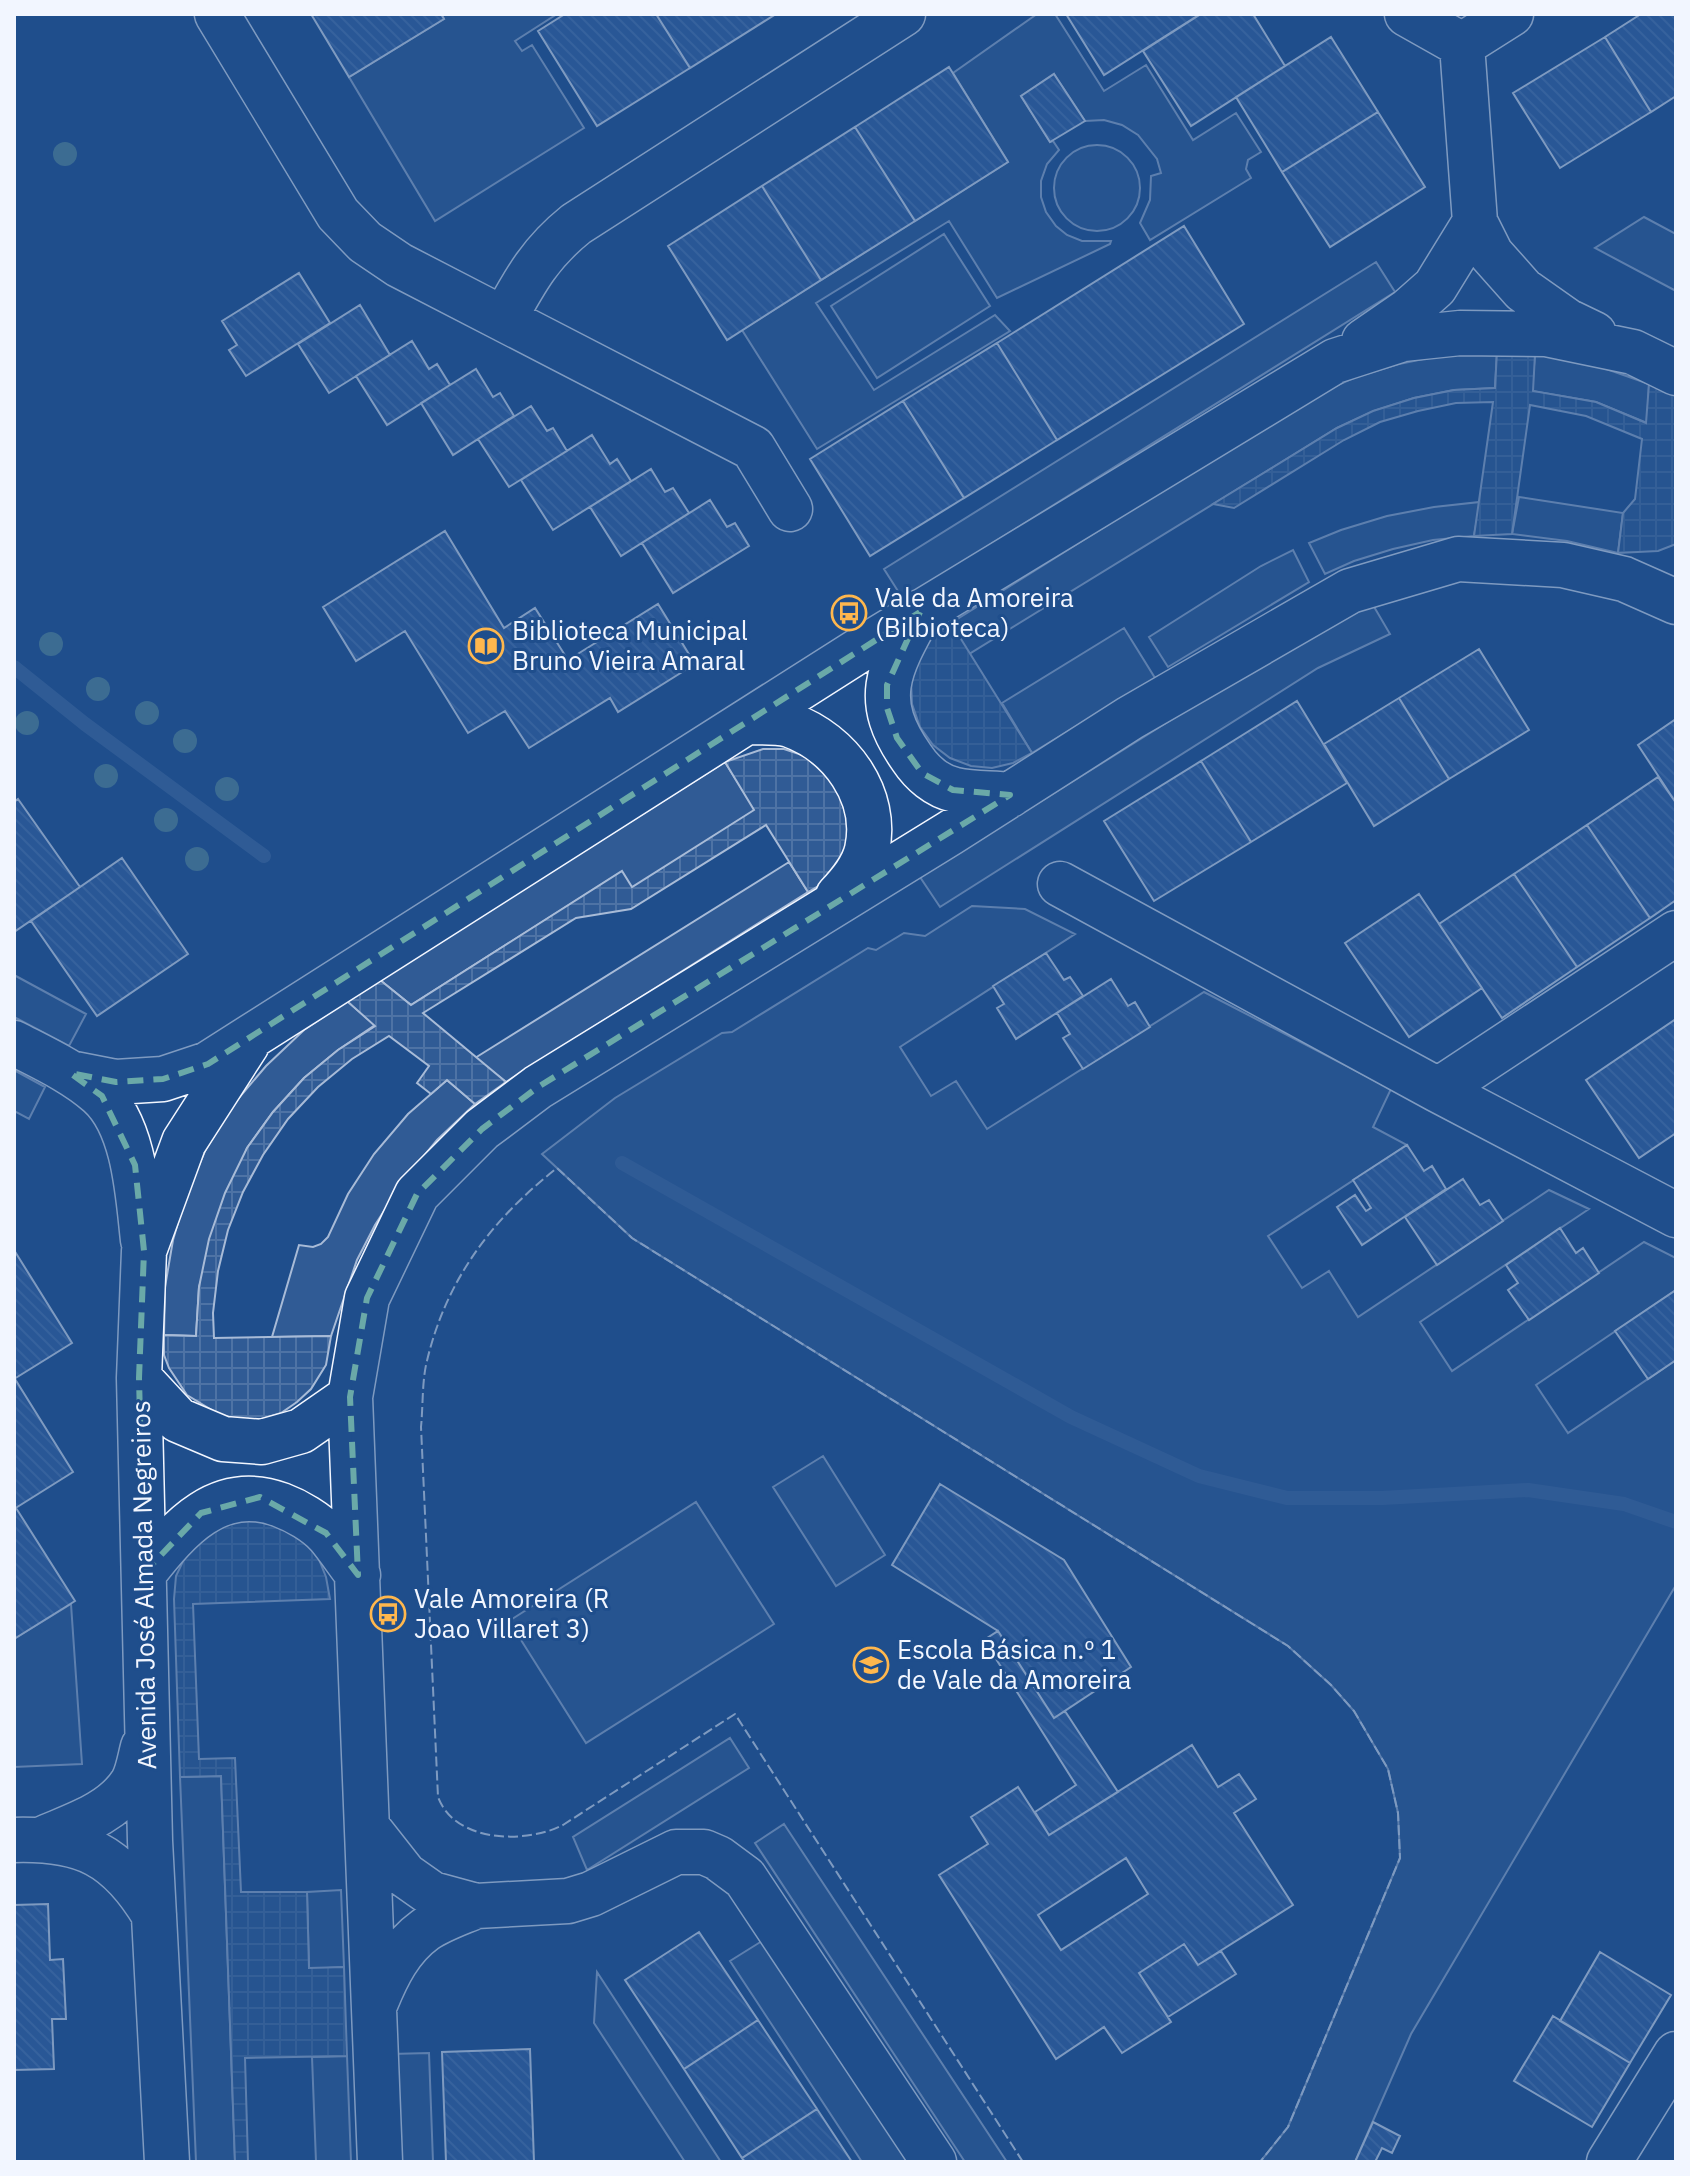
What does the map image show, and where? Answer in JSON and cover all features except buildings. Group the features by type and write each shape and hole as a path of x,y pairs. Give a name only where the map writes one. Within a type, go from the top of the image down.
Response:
{"street":[{"path":"217,14 338,214 365,242 399,265 753,448 790,509"},
{"path":"504,319 534,267 552,243 576,224 903,14"},
{"path":"1407,14 1462,45"},
{"path":"1462,45 1511,14"},
{"path":"1462,45 1475,222 1491,254 1523,290 1567,321 1676,373"},
{"path":"70,1073 116,1082 163,1079 208,1064 920,612 1335,361 1409,310 1435,287 1475,222"},
{"path":"1335,361 1403,339 1460,333 1546,334 1633,352"},
{"path":"380,2162 350,1397 367,1298 417,1194 482,1129 538,1087 1130,718 1350,591 1458,559 1563,565 1624,579 1676,602"},
{"path":"1624,579 1668,580 1676,575"},
{"path":"920,612 887,685 887,708 897,738 922,773 953,790 1010,795"},
{"path":"747,722 787,724 812,735 839,755 856,779 868,806 867,850 854,879 826,910"},
{"path":"1060,884 1438,1090 1673,1210"},
{"path":"1438,1090 1676,933"},
{"name":"Avenida José Almada Negreiros","path":"167,2162 147,1731 139,1378 144,1251 184,1142 253,1035"},
{"path":"14,1043 70,1073 102,1096 122,1128 135,1165 144,1251"},
{"path":"139,1378 178,1420 223,1439 262,1442 301,1431 350,1397"},
{"path":"144,1573 170,1540 201,1513 232,1500 260,1497 293,1509 326,1533 358,1575"},
{"path":"28,1839 95,1816 121,1797 134,1780 147,1731"},
{"path":"368,1828 405,1875 432,1894 476,1906 568,1901 591,1894 676,1852 704,1852 718,1858 745,1878 934,2162"},
{"path":"28,1839 75,1844 96,1854 122,1871 137,1887 154,1915"},
{"path":"375,2004 388,1972 425,1929 476,1906"},
{"path":"1609,2162 1676,2054"}],"highlighted area":[{"path":"920,612 887,685 887,708 897,738 922,773 953,790 1010,795 538,1087 482,1129 417,1194 367,1298 350,1397 358,1575 326,1533 260,1497 201,1513 144,1573 139,1378 144,1251 135,1165 102,1096 70,1073 116,1082 163,1079 208,1064"}],"shaded area":[{"path":"441,14 557,14 515,41 522,51 532,45 584,128 435,221 349,77 444,19"},
{"path":"1037,14 1055,14 1104,91 1146,65 1193,140 1236,113 1261,152 1248,160 1246,169 1251,178 1150,240 1140,223 1150,200 1151,176 1161,173 1157,159 1138,135 1122,125 1104,120 1085,121 1054,74 1021,96 1050,142 1053,141 1059,150 1047,164 1041,181 1041,197 1046,212 1067,235 1082,241 1111,241 1110,244 997,298 949,221 816,303 874,390 995,315 1010,331 817,449 742,330 1008,162 953,73"},
{"path":"1097,145 1121,152 1133,164 1140,188 1133,212 1121,224 1097,231 1073,224 1061,212 1054,188 1061,164 1073,152"},
{"path":"1644,217 1676,234 1676,291 1595,248"},
{"path":"944,234 990,306 877,378 831,306"},
{"path":"1376,262 1395,292 903,599 884,569"},
{"path":"1497,351 1495,388 1454,390 1414,398 1374,411 1337,428 969,654 951,623 1315,395 1356,377 1399,364 1448,354"},
{"path":"1497,351 1535,354 1533,391 1596,402 1646,423 1649,384 1676,395 1676,544 1658,551 1618,553 1623,513 1635,499 1642,439 1586,416 1530,405 1512,534 1474,536 1493,402 1456,403 1380,422 1344,440 1234,508 1213,504 1337,428 1373,411 1454,390 1495,388"},
{"path":"1535,354 1595,365 1649,384 1647,423 1596,402 1532,391"},
{"path":"1519,497 1623,513 1618,553 1567,541 1512,534"},
{"path":"1480,502 1474,536 1433,540 1393,549 1325,574 1309,543 1387,516"},
{"path":"1293,550 1309,582 1168,667 1149,637 1261,566"},
{"path":"1373,605 1390,634 1318,668 940,907 920,877 1305,636"},
{"path":"951,623 1032,753 1013,763 992,768 971,766 950,758 933,745 920,727 912,704 911,681 918,658 932,637"},
{"path":"1124,628 1155,678 1032,753 1002,703"},
{"path":"763,749 784,749 805,756 837,785 849,825 847,845 827,881 808,892 766,825 631,909 576,918 423,1013 506,1082 475,1104 447,1080 431,1094 417,1083 429,1066 389,1036 352,1059 318,1087 288,1119 263,1155 243,1192 228,1230 218,1271 213,1313 214,1338 331,1336 326,1365 311,1389 297,1402 281,1413 261,1419 241,1420 220,1415 187,1395 164,1355 164,1335 196,1336 199,1287 209,1239 225,1193 247,1148 273,1112 304,1078 338,1050 375,1026 347,1001 380,980 411,1005 622,871 632,887 754,810 725,762"},
{"path":"725,762 755,810 632,888 621,872 411,1005 380,980"},
{"path":"789,862 808,892 506,1082 475,1058"},
{"path":"972,906 1025,909 1075,934 900,1047 931,1096 956,1081 987,1129 1204,992 1391,1089 1373,1127 1407,1145 1268,1236 1302,1288 1329,1271 1358,1317 1549,1190 1589,1209 1420,1322 1452,1371 1644,1242 1676,1258 1676,1290 1536,1385 1568,1433 1676,1360 1676,1585 1411,2034 1355,2162 1260,2162 1288,2127 1400,1858 1398,1813 1388,1769 1354,1711 1288,1646 632,1238 542,1154 615,1098 722,1033 732,1032 868,948 876,950 904,933 925,936"},
{"path":"14,975 86,1014 69,1046 14,1017"},
{"path":"347,1001 375,1025 304,1078 273,1112 247,1148 199,1287 196,1336 164,1335 165,1287 173,1240 186,1195 205,1151 232,1106 266,1066 304,1030"},
{"path":"14,1070 45,1087 29,1119 14,1111"},
{"path":"447,1080 475,1104 437,1140 404,1180 375,1225 357,1260 331,1336 272,1337 299,1245 313,1247 328,1237 348,1194 374,1154 408,1114"},
{"path":"823,1456 885,1555 836,1586 773,1487"},
{"path":"696,1502 774,1624 586,1743 509,1621"},
{"path":"242,1519 265,1520 304,1539 318,1557 330,1599 193,1604 199,1759 235,1758 241,1892 307,1892 309,1968 344,1967 347,2056 245,2058 248,2162 235,2162 221,1776 180,1777 174,1599 176,1576 186,1555 220,1525"},
{"path":"71,1604 82,1764 14,1767 14,1639"},
{"path":"730,1738 749,1768 587,1870 573,1837"},
{"path":"221,1776 235,2162 196,2162 180,1777"},
{"path":"784,1824 1007,2162 965,2162 755,1843"},
{"path":"341,1890 344,1967 309,1969 307,1892"},
{"path":"762,1941 909,2162 862,2162 730,1961"},
{"path":"597,1972 721,2162 685,2162 594,2023"},
{"path":"429,2053 433,2162 396,2162 391,2054"},
{"path":"347,2056 351,2162 316,2162 312,2057"}],"waterway":[{"path":"14,667 85,724 264,856"},
{"path":"622,1163 1071,1417 1199,1476 1287,1498 1382,1498 1528,1490 1624,1504 1676,1522"}],"fence":[{"path":"1023,2162 735,1714 563,1825 548,1831 512,1837 475,1831 447,1812 438,1797 421,1427 426,1365 445,1306 474,1254 511,1209 557,1168 632,1238 1288,1646 1354,1711 1388,1769 1398,1813 1400,1858 1288,2127 1260,2162"}],"place":[{"name":"Vale da Amoreira (Bilbioteca)","path":"849,613"},
{"name":"Biblioteca Municipal Bruno Vieira Amaral","path":"486,646"},
{"name":"Vale Amoreira (R Joao Villaret 3)","path":"388,1614"},
{"name":"Escola Básica n.º 1 de Vale da Amoreira","path":"871,1665"}]}
